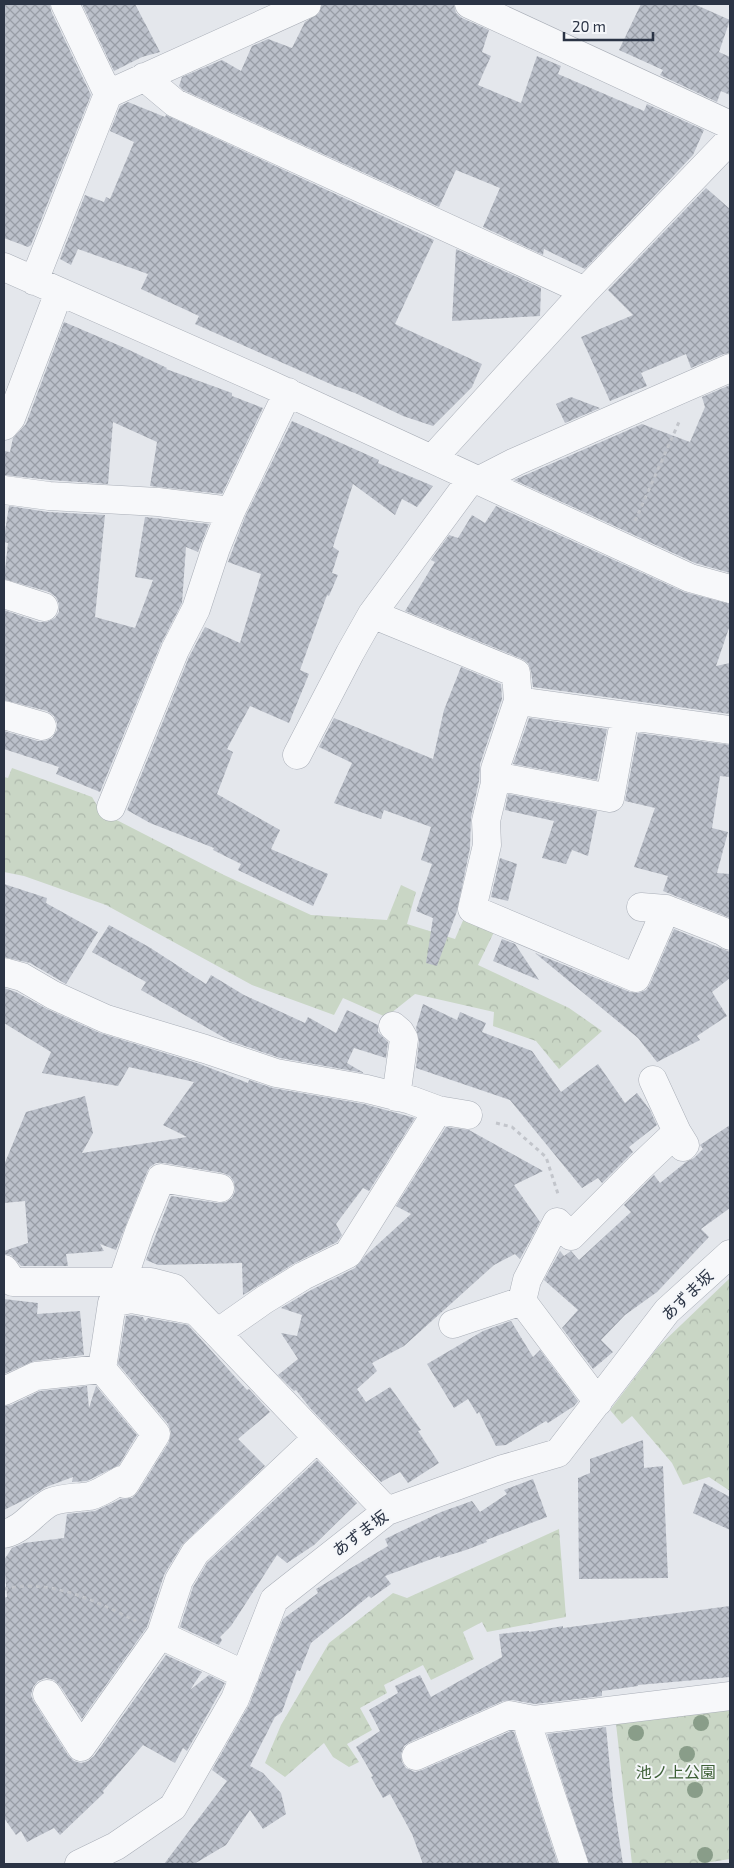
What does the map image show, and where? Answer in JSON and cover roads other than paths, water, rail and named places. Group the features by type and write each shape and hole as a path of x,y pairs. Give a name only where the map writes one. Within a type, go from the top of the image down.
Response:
{"street":[{"path":"65,4 108,94"},
{"path":"34,281 108,94 308,4"},
{"path":"469,4 730,125"},
{"path":"144,78 175,103 584,291"},
{"path":"432,459 584,291 730,140"},
{"path":"4,267 288,392 690,578 730,589"},
{"path":"4,426 11,418 59,292"},
{"path":"297,755 372,614 475,479 730,368"},
{"path":"111,806 175,650 196,609 231,512 288,392"},
{"path":"4,490 49,496 158,502 231,512"},
{"path":"4,594 44,607"},
{"path":"372,614 516,673 518,701 495,773 486,821 487,845 472,909 636,978 653,908 722,931 730,936"},
{"path":"518,701 730,730"},
{"path":"4,715 42,726"},
{"path":"495,773 610,798 625,716"},
{"path":"4,972 22,977 53,995 106,1019 276,1073 367,1089 404,1098 438,1110 468,1115"},
{"path":"393,1026 400,1032 404,1040 404,1098"},
{"path":"652,1080 685,1145 661,1169"},
{"path":"217,1333 264,1300 303,1276 348,1254 438,1110"},
{"path":"522,1300 527,1280 557,1222 571,1236 678,1132"},
{"path":"122,1282 139,1232 161,1178 220,1188"},
{"name":"あずま坂","path":"79,1864 116,1846 173,1807 235,1699 274,1600 387,1511 503,1470 558,1453 667,1311 730,1254"},
{"path":"7,1278 151,1282 174,1288 387,1511"},
{"path":"4,1534 13,1532 50,1503 67,1498 89,1496 103,1491 121,1480 125,1484 156,1434 102,1369 112,1303 131,1299 196,1311"},
{"path":"454,1324 522,1300"},
{"path":"522,1300 598,1402"},
{"path":"4,1390 36,1376 102,1369"},
{"path":"47,1694 81,1747 166,1637 179,1580 195,1553 317,1438"},
{"path":"166,1637 245,1675"},
{"path":"416,1756 509,1715 534,1720 730,1696"},
{"path":"534,1720 529,1729 574,1864"}],"park label":[{"name":"池ノ上公園","path":"676,1772"}]}
